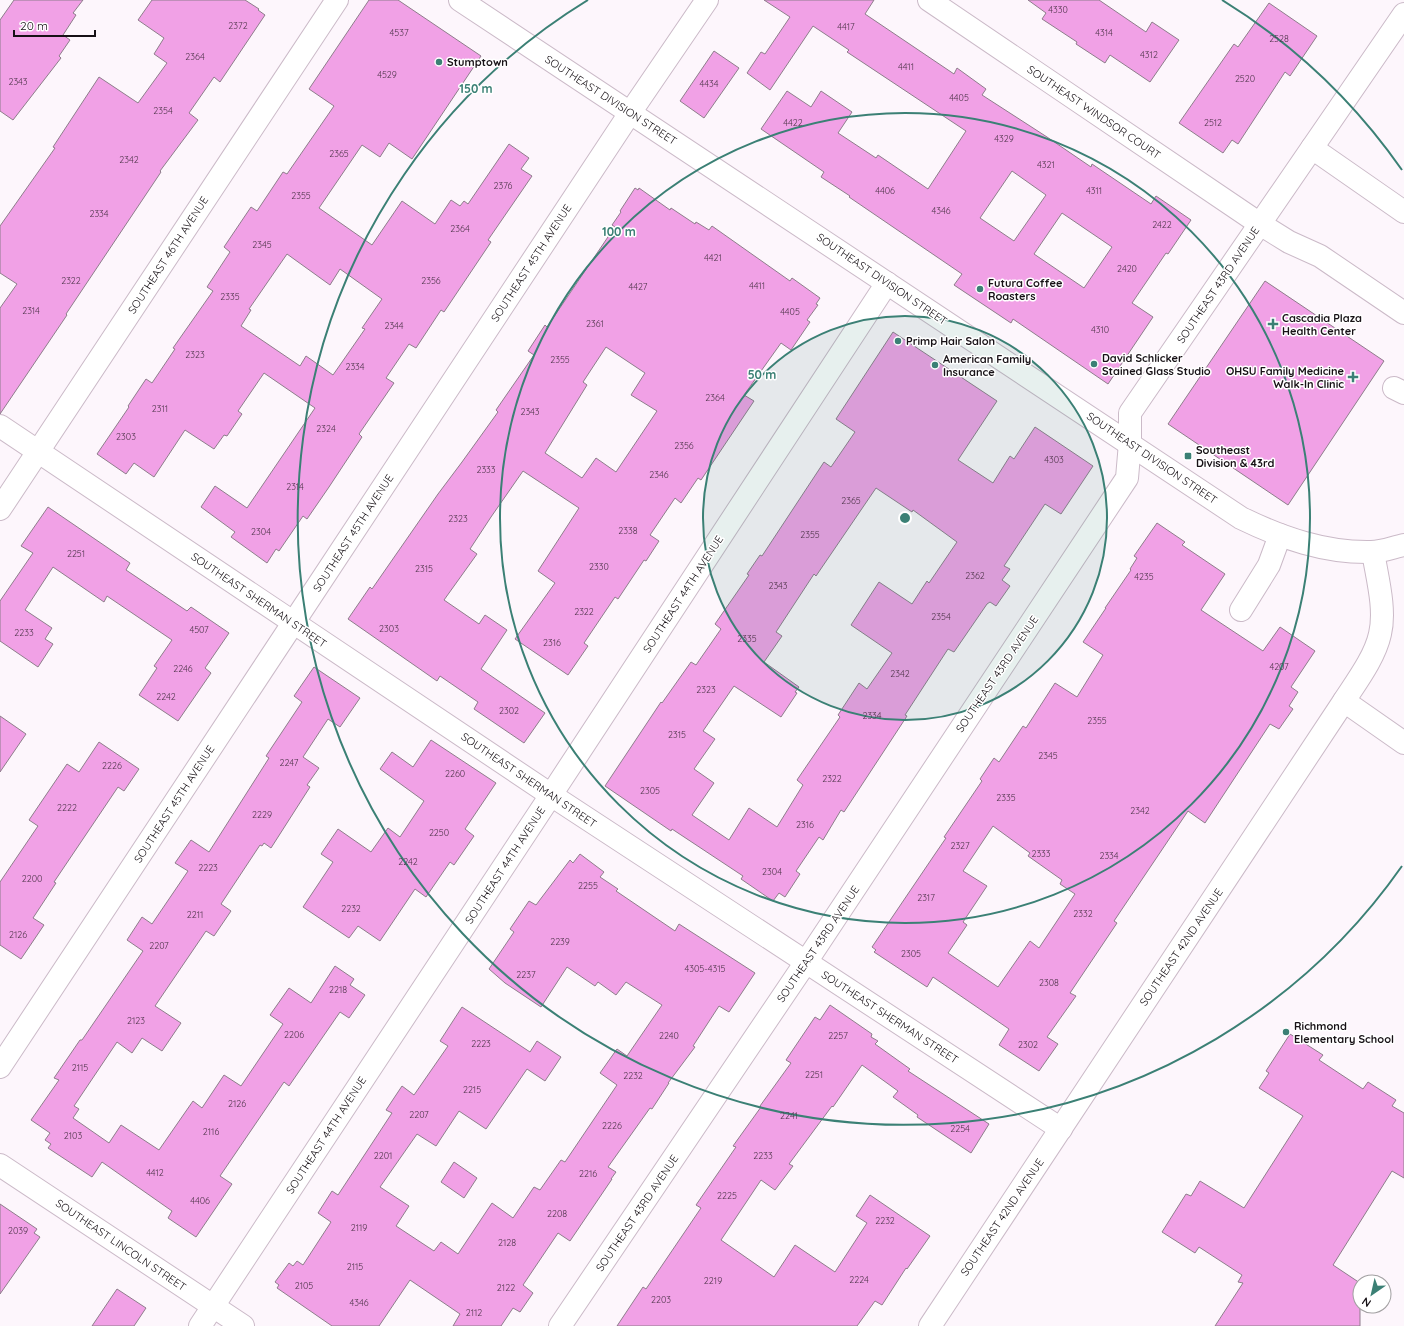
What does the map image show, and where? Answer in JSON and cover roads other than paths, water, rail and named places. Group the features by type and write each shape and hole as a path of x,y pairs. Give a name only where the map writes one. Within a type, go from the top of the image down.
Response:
{"street":[{"name":"SOUTHEAST 46TH AVENUE","path":"0,510 337,0"},
{"name":"SOUTHEAST DIVISION STREET","path":"460,0 1241,518 1280,535 1310,545 1338,551 1373,552 1404,545"},
{"name":"SOUTHEAST 45TH AVENUE","path":"0,1067 630,113 707,0"},
{"name":"SOUTHEAST WINDSOR COURT","path":"929,0 1260,224 1289,242 1320,256 1404,313"},
{"name":"SOUTHEAST 43RD AVENUE","path":"560,1326 806,962 1127,478 1130,443 1130,413 1404,14"},
{"path":"1312,148 1404,212"},
{"name":"SOUTHEAST 44TH AVENUE","path":"200,1326 887,283"},
{"name":"SOUTHEAST SHERMAN STREET","path":"0,426 551,794 1061,1129"},
{"path":"1241,610 1269,565 1280,535"},
{"name":"SOUTHEAST 42ND AVENUE","path":"930,1326 1344,701 1375,650 1381,634 1382,618 1380,588 1373,552"},
{"path":"1344,701 1402,738"},
{"name":"SOUTHEAST LINCOLN STREET","path":"0,1165 243,1326"}],"place":[{"name":"Stumptown","path":"439,62"},
{"name":"Futura Coffee Roasters","path":"980,289"},
{"name":"Cascadia Plaza Health Center","path":"1273,324"},
{"name":"Primp Hair Salon","path":"898,341"},
{"name":"David Schlicker Stained Glass Studio","path":"1094,364"},
{"name":"American Family Insurance","path":"935,365"},
{"name":"OHSU Family Medicine Walk-In Clinic","path":"1353,377"},
{"name":"Southeast Division & 43rd","path":"1188,456"},
{"name":"Richmond Elementary School","path":"1286,1032"}]}
